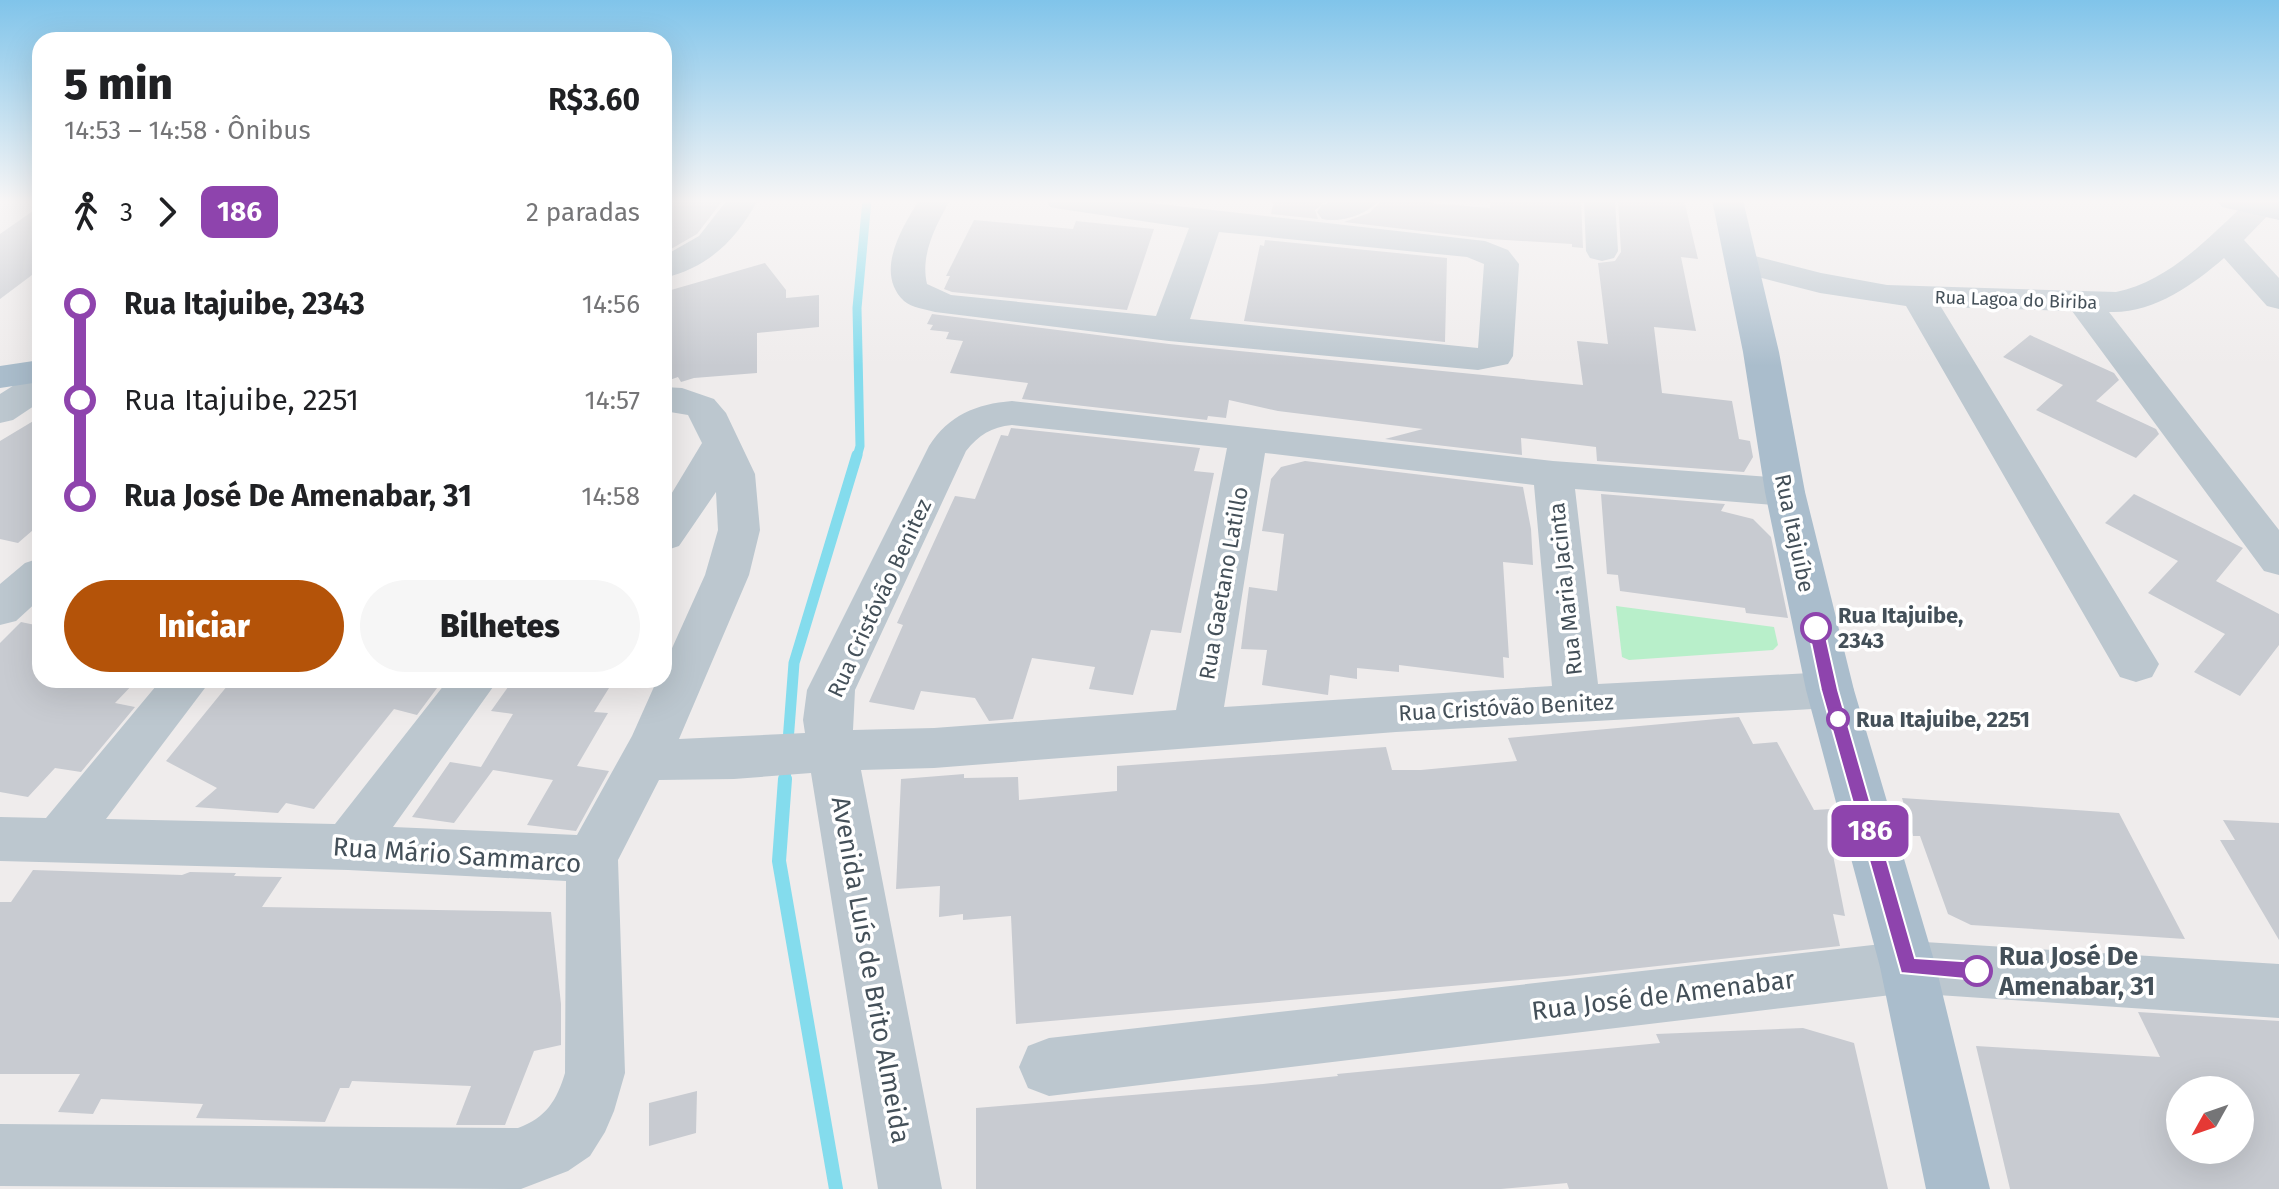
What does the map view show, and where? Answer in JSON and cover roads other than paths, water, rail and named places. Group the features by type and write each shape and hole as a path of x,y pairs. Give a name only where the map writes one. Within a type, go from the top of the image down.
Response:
{"main road":[{"name":"Rua Itajuíbe","path":"1741,255 1785,492 1830,690 1908,967 1958,1189"},
{"path":"0,377 32,372"}],"street":[{"path":"672,264 691,255"},
{"path":"911,255 908,278 917,294 947,305 1169,330 1478,359 1495,356 1502,264 1491,255"},
{"path":"1169,330 1195,255"},
{"name":"Rua Lagoa do Biriba","path":"1743,263 1849,289 1918,297 2083,302 2137,300 2185,272 2205,255"},
{"path":"2240,255 2279,299"},
{"path":"1918,297 2136,664"},
{"path":"2083,302 2279,560"},
{"path":"0,411 32,390"},
{"path":"592,859 644,760 727,575 739,530 735,474 716,433 701,407 672,399"},
{"name":"Rua Cristóvão Benitez","path":"1785,492 1553,474 1008,412 989,414 959,432 949,446 831,690 827,720 816,753 1830,690"},
{"path":"672,525 693,497 716,433"},
{"name":"Rua Gaetano Latillo","path":"1197,727 1248,440"},
{"name":"Rua Maria Jacinta","path":"1553,474 1577,704"},
{"path":"0,609 32,581"},
{"path":"57,842 182,688"},
{"path":"348,847 469,688"},
{"path":"644,760 734,759 816,753"},
{"name":"Avenida Luís de Brito Almeida","path":"816,753 910,1189"},
{"name":"Rua Mário Sammarco","path":"0,839 348,847 592,859 595,1073 584,1111 568,1134 546,1149 518,1159 0,1155"},
{"name":"Rua José de Amenabar","path":"1049,1067 1908,967 2279,991"}],"waterway":[{"path":"857,457 860,446 857,308 862,255"},
{"path":"785,781 794,663 857,455"},
{"path":"785,779 779,861 836,1189"}],"place":[{"name":"Rua Itajuibe, 2343","path":"1816,628"},
{"name":"Rua Itajuibe, 2251","path":"1838,719"},
{"name":"Rua José De Amenabar, 31","path":"1977,971"}]}
